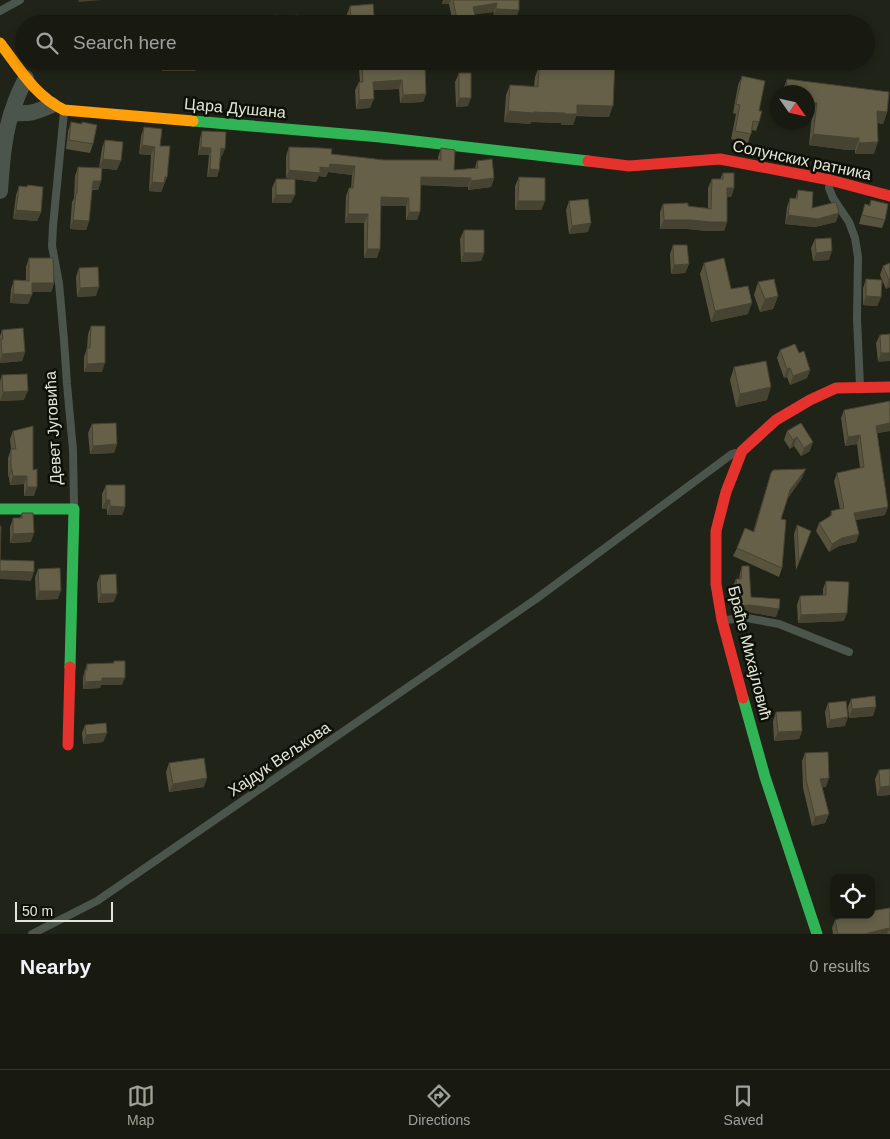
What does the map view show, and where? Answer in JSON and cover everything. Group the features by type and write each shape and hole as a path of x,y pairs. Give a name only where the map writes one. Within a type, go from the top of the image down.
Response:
{"street":[{"path":"0,42 15,63"},
{"path":"20,70 41,96 58,107"},
{"path":"0,191 5,139 14,104 26,78"},
{"path":"12,113 28,114 58,107"},
{"name":"Цара Душана","path":"58,107 380,137 497,151"},
{"name":"Солунских ратника","path":"497,151 629,166 720,159 830,180 890,196"},
{"name":"Браће Михајловић","path":"817,934 765,777 722,620 716,584 716,531 726,492 742,451 776,420 810,400 836,388 890,388"},
{"path":"0,509 74,509"},
{"name":"Девет Југовића","path":"68,745 74,509"}],"lane":[{"path":"0,11 20,0"},
{"name":"Девет Југовића","path":"58,107 52,246 59,283 64,340 73,450 74,509"},
{"path":"830,180 829,188 833,198 849,222 855,238 858,257 857,319 860,388"},
{"name":"Хајдук Вељкова","path":"32,934 97,901 536,599 732,454 742,451"},
{"path":"722,620 747,618 779,624 848,652"}],"building":[{"path":"453,0 519,0 519,10 496,9 497,3 473,7 475,15 456,15"},
{"path":"373,4 374,15 351,15 350,6"},
{"path":"362,70 425,70 426,94 403,95 402,80 373,82 374,99 359,100 359,82 363,82"},
{"path":"539,70 615,70 613,106 577,105 577,114 508,111 510,85 538,87"},
{"path":"459,73 471,73 471,98 459,98"},
{"path":"742,76 765,81 759,111 762,111 759,122 753,121 751,134 735,131 740,105 736,104"},
{"path":"787,79 889,92 887,112 877,111 878,142 859,143 859,138 813,134 817,103 815,103 815,85 786,85"},
{"path":"71,122 97,125 93,144 69,140"},
{"path":"144,127 162,129 160,146 170,146 167,177 165,177 164,183 152,182 155,147 142,145"},
{"path":"202,131 226,132 225,149 221,148 219,170 210,169 211,148 201,147"},
{"path":"105,140 123,142 121,161 103,159"},
{"path":"289,147 332,149 331,154 384,160 441,160 441,148 455,150 454,170 478,168 477,161 492,159 494,178 471,181 471,178 421,177 420,212 409,212 409,198 381,197 380,249 367,249 368,214 348,214 349,188 353,188 355,166 330,164 329,168 320,167 320,173 289,170"},
{"path":"78,167 102,168 101,181 93,181 89,221 73,220"},
{"path":"723,173 734,173 734,188 727,188 727,222 664,220 663,204 688,203 688,206 711,209 712,179 723,179"},
{"path":"519,177 545,178 545,201 518,201"},
{"path":"276,179 295,179 295,195 276,195"},
{"path":"28,185 43,187 41,212 16,210 19,186 27,187"},
{"path":"798,190 813,192 812,208 836,202 839,213 818,219 788,215 790,198 797,199"},
{"path":"588,199 591,223 572,226 569,201"},
{"path":"871,200 888,204 885,220 862,215 865,204 870,206"},
{"path":"464,230 484,230 484,253 464,253"},
{"path":"831,238 832,251 816,253 815,239"},
{"path":"673,245 687,245 689,264 674,265"},
{"path":"29,258 53,258 54,283 32,283 32,295 13,294 14,280 29,281"},
{"path":"724,258 731,289 748,286 752,303 715,311 704,263"},
{"path":"890,263 890,279 889,280 883,266"},
{"path":"98,267 99,287 80,288 79,268"},
{"path":"774,279 778,296 765,299 758,282"},
{"path":"866,279 882,280 881,297 866,296"},
{"path":"91,326 105,326 105,363 87,364 87,348 90,348"},
{"path":"23,328 25,352 2,354 2,330"},
{"path":"890,334 890,353 881,353 880,335"},
{"path":"795,344 799,353 804,351 810,370 793,376 790,368 787,369 780,350"},
{"path":"766,361 771,387 740,394 734,367"},
{"path":"27,374 28,391 3,392 2,375"},
{"path":"890,401 890,423 876,426 888,507 854,513 859,534 842,538 832,544 819,523 832,515 831,511 844,508 837,473 864,467 860,435 848,437 844,410"},
{"path":"116,423 117,444 93,446 92,424"},
{"path":"801,423 813,442 804,448 797,437 793,440 787,431"},
{"path":"33,426 33,470 37,469 37,487 27,487 27,476 13,476 11,449 16,449 13,431"},
{"path":"806,469 790,490 781,519 786,520 782,568 737,548 745,528 754,532 773,470"},
{"path":"106,485 125,485 125,507 110,506 110,500 106,500"},
{"path":"22,513 33,513 34,533 13,534 13,518 22,518"},
{"path":"797,525 811,531 799,562"},
{"path":"0,526 1,526 0,560"},
{"path":"0,560 34,561 34,572 0,571"},
{"path":"742,566 749,566 751,597 780,599 779,609 750,605 740,606 741,592 737,592 736,579 741,579"},
{"path":"60,568 61,591 39,591 38,569"},
{"path":"116,574 117,594 101,594 100,575"},
{"path":"826,581 849,582 847,613 801,615 800,596 826,595"},
{"path":"114,661 125,661 125,678 102,678 102,681 85,682 87,664 114,663"},
{"path":"875,696 876,707 852,709 851,699"},
{"path":"846,701 848,717 830,720 828,703"},
{"path":"801,711 802,731 778,732 776,712"},
{"path":"106,723 107,733 86,735 85,725"},
{"path":"828,752 829,778 820,779 829,814 815,817 806,779 805,753"},
{"path":"204,758 207,778 173,784 169,763"},
{"path":"890,769 890,786 880,787 879,770"},
{"path":"890,908 890,931 889,928 865,934 838,934 835,920 875,919 875,910"}],"traffic: fast":[{"path":"193,121 380,137 588,161"},
{"path":"0,509 74,509 70,667"},
{"path":"743,698 765,777 817,934"}],"traffic: slow":[{"path":"0,43 15,64"},
{"path":"20,70 44,97 64,110 193,121"}],"traffic: jam":[{"path":"588,161 629,166 720,159 830,180 890,196"},
{"path":"743,698 722,620 716,584 716,531 726,492 742,451 776,420 810,400 836,388 890,387"},
{"path":"68,745 70,667"}]}
